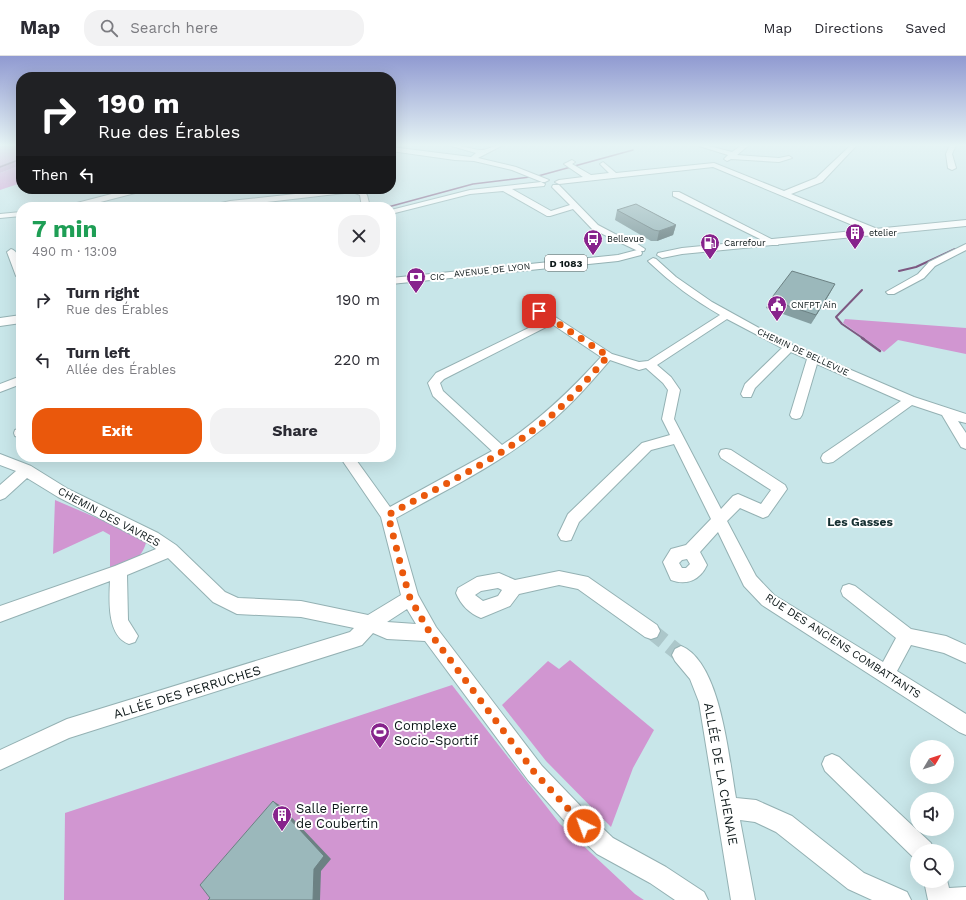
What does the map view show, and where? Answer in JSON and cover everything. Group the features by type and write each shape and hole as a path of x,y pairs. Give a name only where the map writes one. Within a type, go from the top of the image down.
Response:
{"main road":[{"name":"AVENUE DE LYON","path":"396,280 618,258 649,253 964,225"},
{"path":"0,322 16,320"}],"street":[{"path":"396,211 470,192 504,188 518,184"},
{"name":"CHEMIN DE BELLEVUE","path":"557,184 599,229 612,236 628,241 649,253 673,279 726,315 813,358 910,400 966,419"},
{"path":"761,184 878,232"},
{"path":"784,194 808,184"},
{"path":"504,188 550,214 576,206"},
{"path":"91,202 121,194"},
{"path":"240,202 326,194"},
{"path":"676,194 775,243"},
{"path":"291,197 292,202"},
{"path":"529,203 539,199"},
{"path":"0,216 16,214"},
{"path":"892,292 921,276 932,264 966,246"},
{"path":"11,252 16,264"},
{"path":"539,311 608,356 639,366 648,364 726,315"},
{"path":"502,452 437,393 434,383 440,376 553,320"},
{"path":"747,394 749,387 790,347"},
{"path":"388,515 502,452 552,415 608,356"},
{"path":"796,415 813,358"},
{"name":"RUE DES ANCIENS COMBATTANTS","path":"648,364 667,380 674,390 668,419 750,582 768,600 966,725"},
{"path":"0,388 16,382"},
{"path":"828,458 910,400"},
{"path":"946,412 966,444"},
{"path":"566,535 573,518 647,446 678,438"},
{"path":"691,551 738,500 763,512 780,488 726,454"},
{"name":"CHEMIN DES VAVRES","path":"0,459 26,470 63,493 153,538 170,550 219,597 237,606 301,609 370,623 387,631 430,633"},
{"path":"351,462 388,515 410,598 430,633 535,773 584,826 605,846 658,876 696,900"},
{"path":"0,494 26,470"},
{"path":"0,614 119,571 170,550"},
{"path":"119,571 118,583 120,622 130,636"},
{"path":"514,588 559,578 582,582 651,631"},
{"path":"849,591 907,636 946,645 966,654"},
{"path":"370,623 410,598"},
{"name":"ALLÉE DES PERRUCHES","path":"0,760 67,728 356,640 370,623"},
{"path":"886,674 907,636"},
{"name":"ALLÉE DE LA CHENAIE","path":"681,656 697,673 709,702 743,900"},
{"path":"832,764 916,844"},
{"path":"726,808 756,811 784,824 856,881 899,900"},
{"path":"937,888 940,900"},
{"path":"944,900 966,899"}],"shaded area":[{"path":"0,184 16,184 16,185 0,190"},
{"path":"845,319 966,328 966,354 898,340 884,352 843,323"},
{"path":"55,500 118,527 146,543 143,550 132,561 110,568 110,535 103,531 53,554"},
{"path":"570,660 654,730 633,768 611,827 546,761 502,705 548,661 559,669"},
{"name":"Complexe Socio-Sportif","path":"452,685 560,824 635,894 644,900 64,900 65,813"}],"building":[{"path":"636,204 676,225 659,231 654,230 617,210"},
{"path":"792,271 835,284 816,315 770,300"},
{"name":"Salle Pierre de Coubertin","path":"273,801 324,856 314,869 313,900 208,900 210,898 200,885"}],"waterway":[{"path":"396,205 472,184"},
{"path":"899,271 916,267 955,249"},
{"path":"862,290 836,317 842,324 864,339"},
{"path":"862,338 880,351"}],"tunnel":[{"path":"651,631 681,655"}],"place":[{"name":"etelier","path":"855,250"},
{"name":"Bellevue","path":"593,256"},
{"name":"Carrefour","path":"710,260"},
{"name":"CIC","path":"416,294"},
{"name":"CNFPT Ain","path":"777,322"},
{"name":"Complexe Socio-Sportif","path":"380,749"},
{"name":"Salle Pierre de Coubertin","path":"282,832"}],"district":[{"name":"Les Gasses","path":"860,522"}],"route":[{"path":"539,311 608,356 552,415 522,438 502,452 388,515 410,598 430,633 535,773 584,826"}]}
